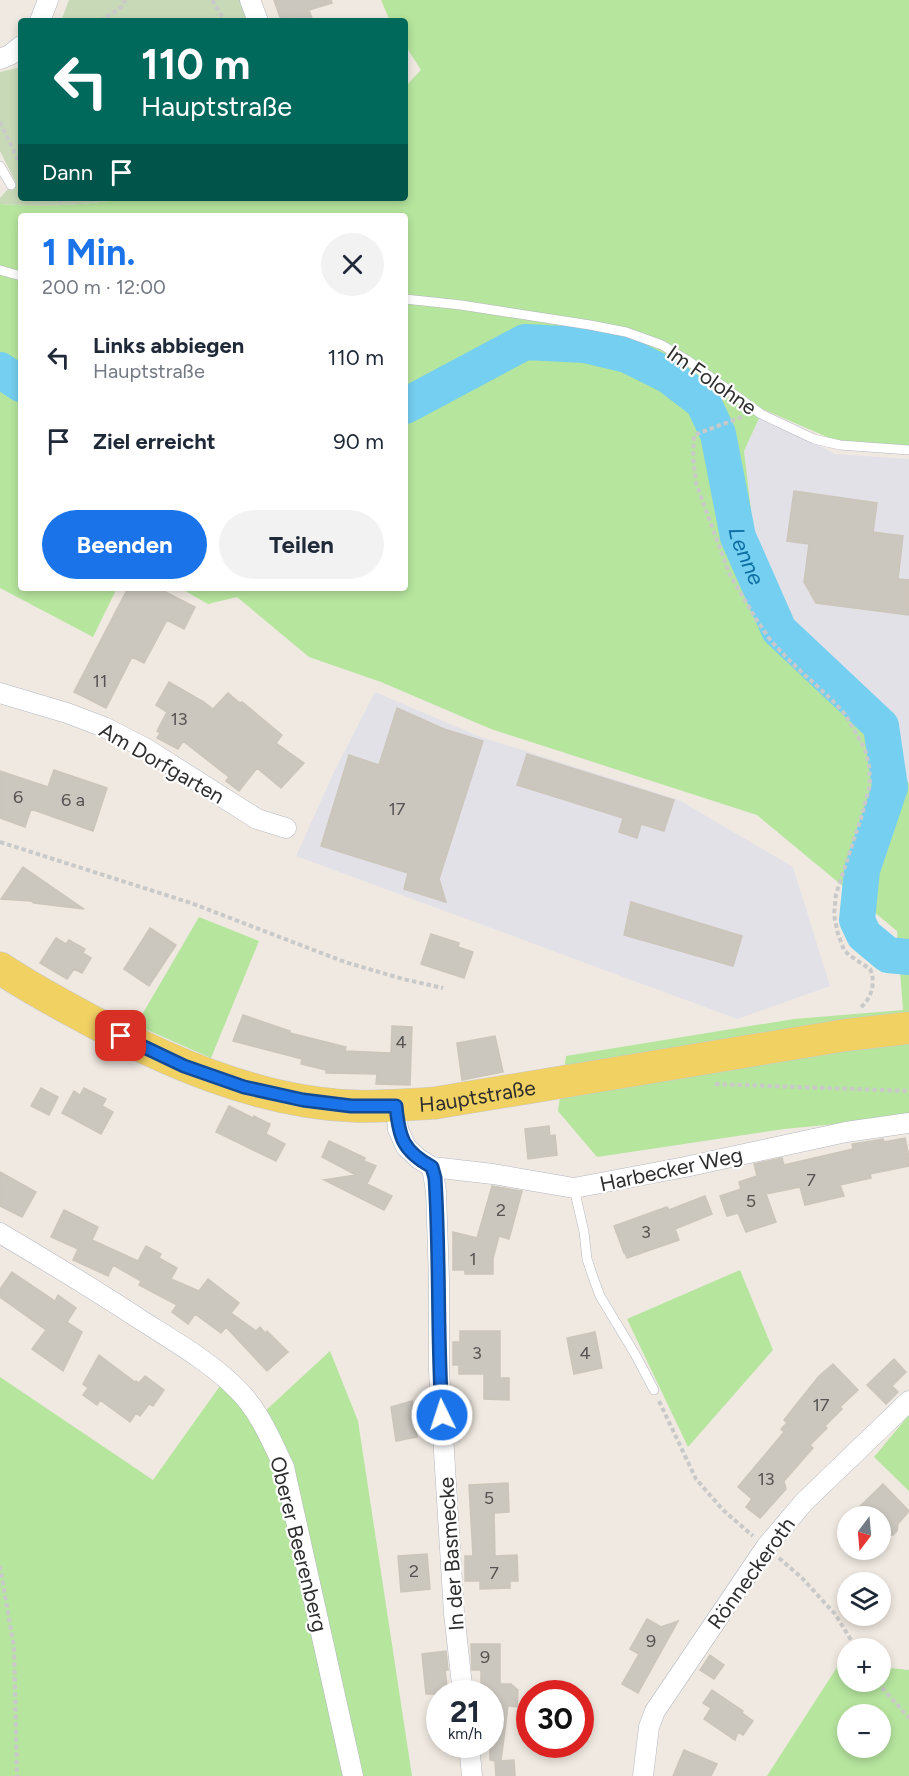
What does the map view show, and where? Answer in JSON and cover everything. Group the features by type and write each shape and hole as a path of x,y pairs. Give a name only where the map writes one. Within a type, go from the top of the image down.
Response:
{"main road":[{"name":"Hauptstraße","path":"0,968 99,1026 184,1066 244,1087 303,1100 351,1106 435,1103 846,1035 909,1028"}],"street":[{"path":"41,18 48,0"},
{"path":"250,0 257,18"},
{"path":"0,59 18,48"},
{"name":"Am Dorfgarten","path":"0,693 68,713 104,727 145,748 257,819 286,828"},
{"path":"396,1106 398,1129 406,1147 432,1167"},
{"name":"Harbecker Weg","path":"432,1167 493,1174 574,1188 685,1167 846,1132 909,1123"},
{"name":"In der Basmecke","path":"432,1167 435,1178 439,1280 439,1371 454,1613 461,1680"},
{"name":"Oberer Beerenberg","path":"0,1233 170,1338 237,1389 252,1407 284,1467 353,1776"},
{"name":"Rönneckeroth","path":"643,1776 649,1727 655,1710 766,1547 804,1502 909,1401"},
{"path":"470,1758 472,1776"}],"lane":[{"path":"0,166 11,185"},
{"path":"0,270 18,275"},
{"name":"Im Folohne","path":"408,299 473,307 626,332 662,345 687,360 761,414 814,439 840,445 909,450"},
{"path":"574,1188 584,1232 587,1259 600,1296 654,1390"}],"path":[{"path":"105,18 123,6 125,0"},
{"path":"212,0 223,18"},
{"path":"0,122 18,160"},
{"path":"744,416 694,435 693,456 696,483 729,573 756,619 771,641 845,714 865,749 870,785 834,905 838,934 844,950 870,969 873,976 869,998 857,1010"},
{"path":"0,842 190,903 345,962 443,988"},
{"path":"723,1085 909,1091"},
{"path":"654,1390 696,1479 723,1510 802,1578 835,1614 850,1638"},
{"path":"0,1566 14,1648 17,1776"},
{"path":"886,1692 909,1718"}],"shaded area":[{"path":"761,414 835,454 909,459 909,783 765,628 744,451"},
{"path":"375,692 478,736 679,800 793,867 830,986 737,1019 296,856 334,772"}],"green space":[{"path":"69,0 242,0 249,18 62,18"},
{"path":"381,0 909,0 909,448 834,440 707,385 761,414 744,451 765,628 909,783 909,1117 784,1129 597,1157 558,1111 566,1056 794,1019 903,1010 897,931 757,815 491,729 381,682 309,657 237,597 208,604 185,591 408,591 408,213 18,213 18,591 116,591 93,637 0,588 0,204 63,205 107,201 408,201 408,84 421,70 408,50 408,18 389,18"},
{"path":"18,68 18,201 107,201 63,205 0,204 0,198 15,181 0,151 0,72"},
{"path":"199,917 259,941 211,1058 136,1025"},
{"path":"740,1270 773,1350 688,1447 627,1319"},
{"path":"330,1351 358,1421 412,1776 0,1776 0,1377 153,1480 222,1383 262,1414"},
{"path":"909,1415 909,1491 874,1457"},
{"path":"837,1667 837,1692 891,1692 891,1668 909,1670 909,1776 767,1776"}],"building":[{"path":"274,0 331,0 332,3 309,10 312,18 292,18 292,16 280,18"},
{"path":"794,491 877,503 873,532 903,536 898,579 909,580 909,615 816,603 804,582 809,544 787,541"},
{"path":"126,591 164,591 195,607 184,629 167,620 144,663 132,657 106,708 74,692"},
{"path":"169,682 213,709 228,693 282,735 276,743 304,763 281,788 257,768 239,791 226,781 229,777 183,741 178,749 157,738 160,733 157,731 167,712 156,705"},
{"path":"397,708 444,729 483,741 439,879 446,902 404,889 408,873 321,846 349,755 379,765"},
{"path":"527,754 674,800 664,831 641,824 637,838 619,832 623,818 517,785"},
{"path":"54,770 107,788 93,831 31,809 25,827 0,818 0,771 48,787"},
{"path":"23,867 84,909 1,899"},
{"path":"631,902 742,936 733,966 624,935"},
{"path":"150,928 176,945 149,986 124,969"},
{"path":"431,934 459,943 458,947 473,952 464,978 421,964"},
{"path":"56,938 66,944 69,940 85,949 83,953 91,958 82,973 74,969 67,979 40,963"},
{"path":"243,1015 290,1031 290,1033 346,1047 345,1051 391,1053 392,1026 412,1027 410,1085 376,1084 377,1074 326,1073 326,1070 301,1064 302,1059 233,1041"},
{"path":"495,1036 503,1072 462,1080 457,1043"},
{"path":"41,1088 58,1097 49,1115 31,1106"},
{"path":"84,1088 106,1099 102,1106 113,1112 101,1134 62,1113 74,1091 80,1095"},
{"path":"229,1106 270,1124 266,1134 285,1144 276,1161 216,1132"},
{"path":"549,1126 550,1136 555,1135 557,1155 528,1159 525,1129"},
{"path":"905,1138 909,1166 870,1174 871,1178 840,1185 844,1196 805,1205 800,1187 766,1194 776,1222 746,1232 738,1213 727,1216 720,1196 741,1189 739,1182 757,1176 754,1164 782,1158 784,1165 853,1149 852,1144"},
{"path":"329,1141 365,1158 364,1161 376,1166 367,1184 392,1196 384,1210 324,1180 356,1175 322,1157"},
{"path":"0,1172 36,1192 22,1217 0,1206"},
{"path":"492,1186 522,1191 509,1239 499,1236 493,1258 493,1274 465,1274 465,1270 453,1270 453,1232 477,1238"},
{"path":"705,1196 712,1214 675,1229 679,1240 627,1258 614,1226 667,1207 669,1210"},
{"path":"64,1210 98,1227 92,1240 138,1261 146,1246 161,1254 159,1258 177,1268 171,1279 199,1291 208,1279 239,1303 231,1313 256,1331 260,1327 265,1333 267,1331 288,1352 267,1371 226,1327 221,1333 195,1314 188,1324 172,1312 177,1305 139,1285 141,1281 113,1265 108,1276 73,1260 78,1249 51,1237"},
{"path":"12,1272 55,1301 58,1295 76,1308 67,1322 82,1332 63,1371 32,1349 46,1330 0,1297 0,1289"},
{"path":"460,1331 500,1331 500,1378 509,1378 509,1400 484,1399 484,1374 459,1374 459,1365 453,1365 453,1342 460,1342"},
{"path":"595,1332 602,1368 574,1374 567,1338"},
{"path":"99,1355 135,1382 139,1383 145,1376 164,1390 153,1406 149,1404 140,1416 136,1413 130,1422 100,1400 97,1405 83,1395 88,1388 83,1384"},
{"path":"894,1359 906,1372 892,1386 898,1392 886,1404 867,1385"},
{"path":"833,1364 858,1390 840,1407 842,1409 825,1426 827,1428 810,1445 813,1448 784,1481 786,1489 760,1518 746,1507 752,1499 738,1487 784,1432 781,1429 787,1423 784,1420 819,1376"},
{"path":"412,1401 417,1437 396,1441 391,1407"},
{"path":"508,1483 509,1512 494,1513 495,1556 517,1555 518,1581 510,1581 510,1588 480,1589 480,1581 465,1581 465,1556 473,1556 469,1485"},
{"path":"883,1484 909,1511 898,1524 897,1531 891,1535 891,1506 860,1506"},
{"path":"427,1554 430,1589 401,1592 398,1556"},
{"path":"647,1619 661,1627 678,1621 638,1693 622,1684 639,1654 630,1649"},
{"path":"471,1644 500,1644 500,1680 481,1680 481,1670 472,1670"},
{"path":"446,1651 448,1670 445,1670 446,1680 426,1680 426,1694 422,1654"},
{"path":"710,1655 724,1665 714,1679 700,1670"},
{"path":"504,1684 511,1684 516,1688 516,1707 508,1706 504,1737"},
{"path":"712,1690 743,1711 742,1713 753,1721 743,1735 738,1732 735,1740 704,1719 711,1708 703,1703"},
{"path":"684,1750 717,1764 711,1776 673,1776"},
{"path":"490,1758 501,1758 501,1761 514,1760 515,1776 496,1776 495,1761"}],"waterway":[{"name":"Lenne","path":"408,404 525,342 585,345 627,355 669,376 703,402 718,434 738,537 779,630 881,726 890,787 862,870 857,920 864,935 888,955 909,957"},
{"name":"Lenne","path":"0,370 18,382"}],"route":[{"path":"121,1036 184,1066 244,1087 303,1100 351,1106 396,1106 398,1129 406,1147 412,1154 432,1167 435,1178 442,1415"}]}
